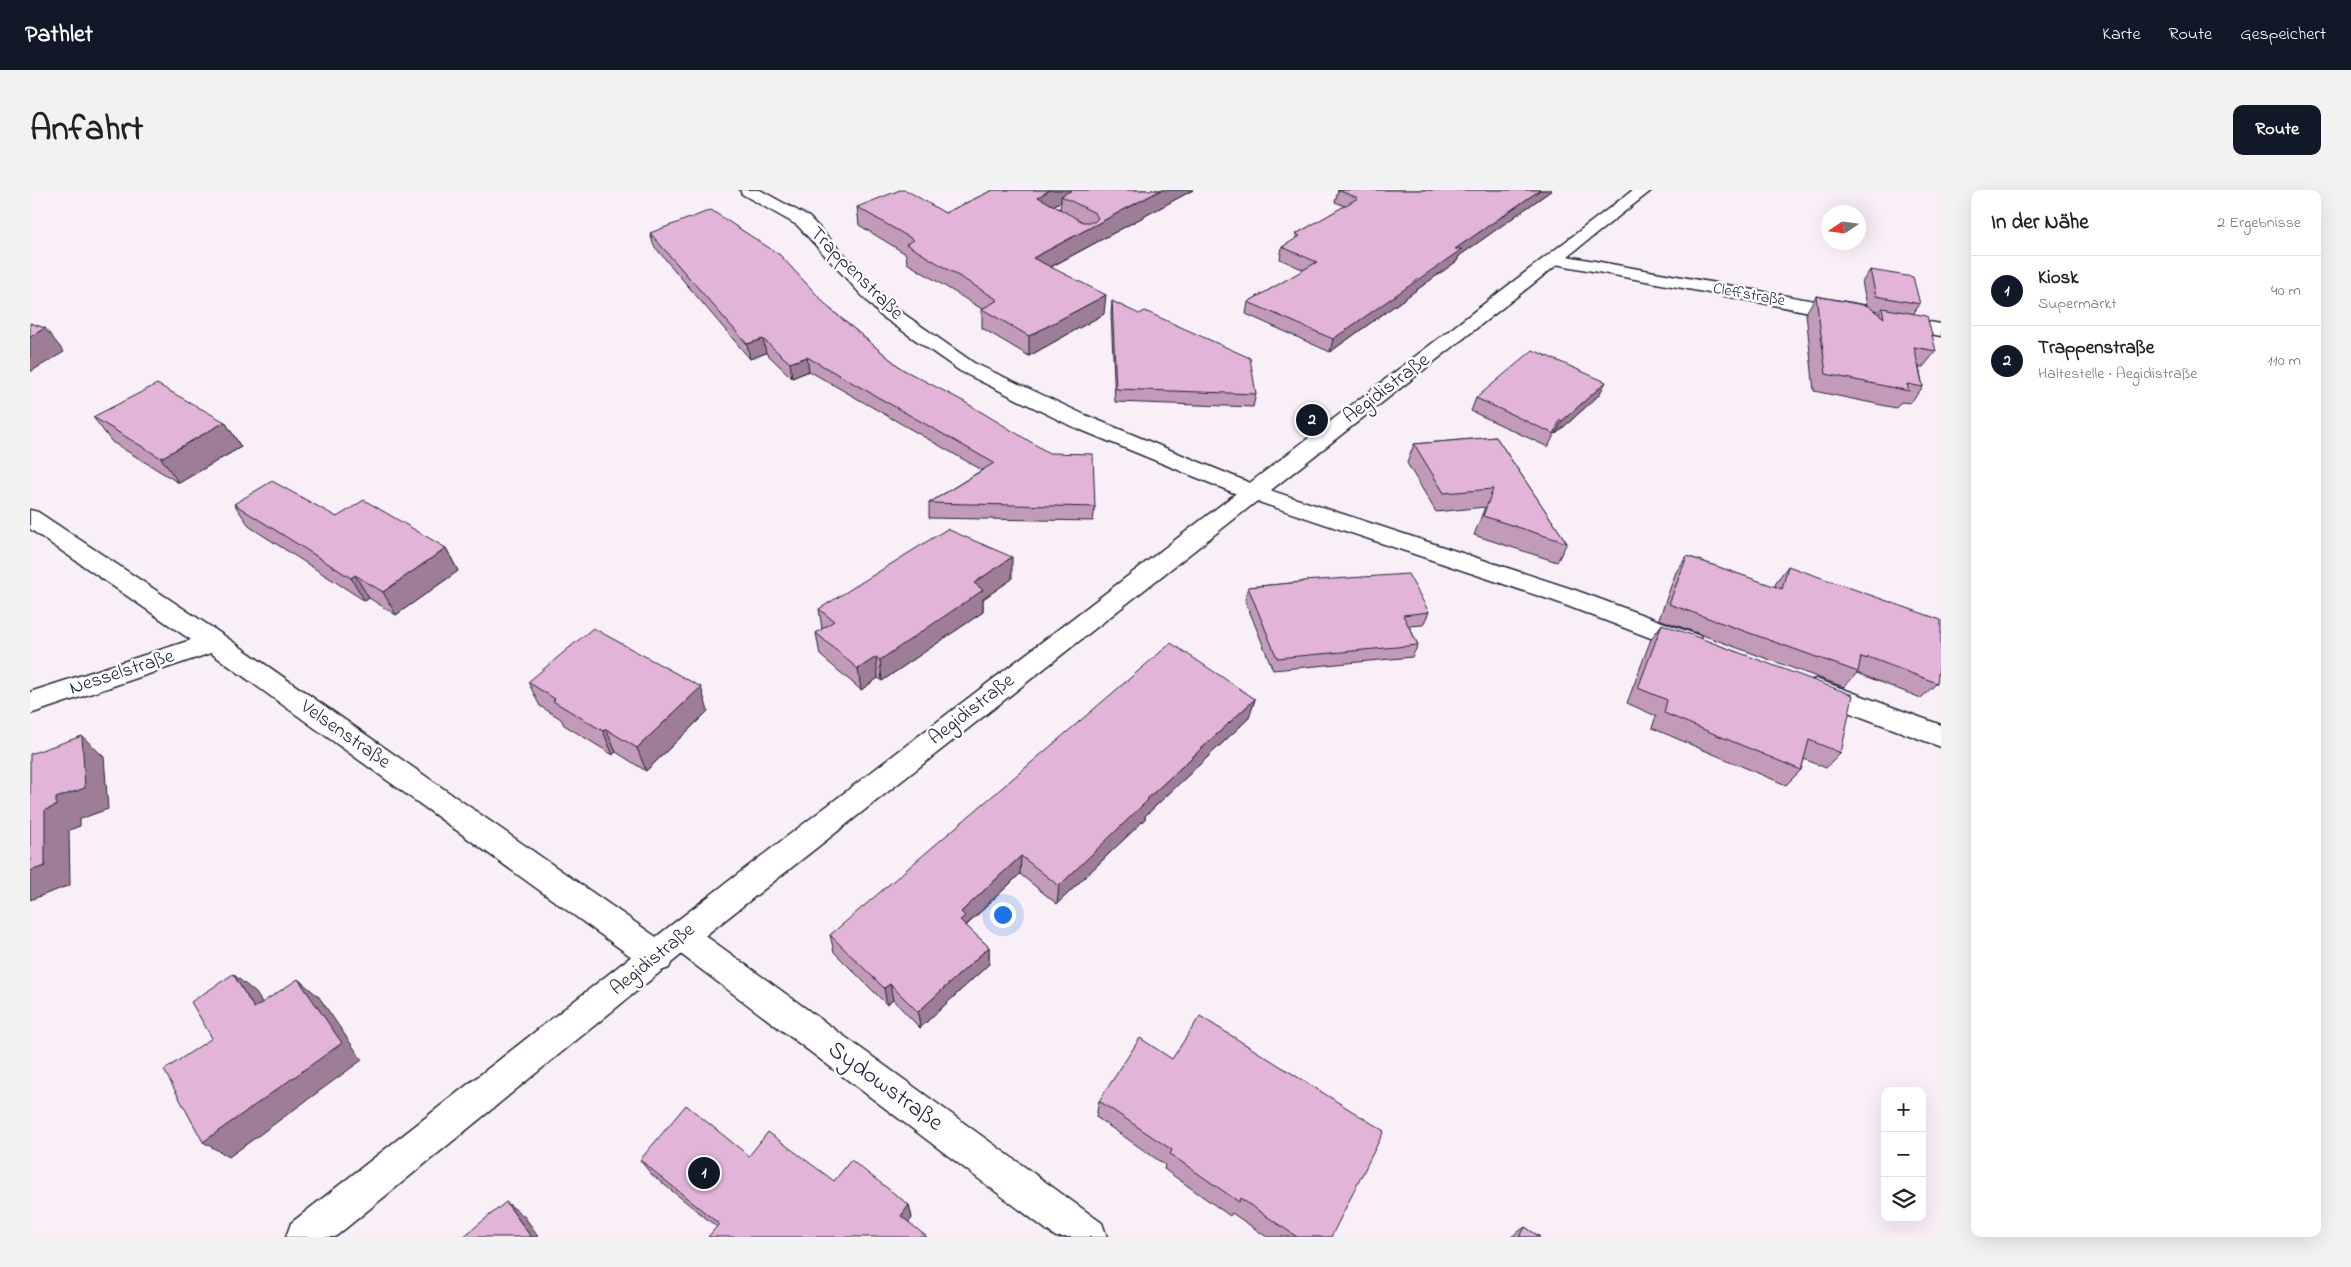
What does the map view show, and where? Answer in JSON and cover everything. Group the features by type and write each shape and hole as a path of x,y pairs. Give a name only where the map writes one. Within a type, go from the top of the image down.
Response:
{"street":[{"name":"Trappenstraße","path":"748,190 803,221 886,311 967,367 1077,420 1252,492 1566,596 1712,650"},
{"name":"Aegidistraße","path":"304,1237 670,946 1252,492 1644,190"},
{"name":"Cleffstraße","path":"1556,259 1941,330"},
{"name":"Velsenstraße","path":"30,518 670,946"},
{"name":"Nesselstraße","path":"30,703 214,642"},
{"path":"1795,681 1941,736"},
{"name":"Sydowstraße","path":"670,946 1088,1237"}],"building":[{"path":"900,190 906,190 945,213 993,190 1050,190 1038,197 1083,222 1094,222 1098,218 1095,213 1061,196 1072,190 1161,190 1033,258 1106,295 1029,336 982,309 998,300 906,244 914,240 857,207"},
{"path":"1338,190 1540,190 1455,249 1462,249 1333,339 1248,302 1317,262 1282,247 1300,236 1296,234 1358,198"},
{"path":"711,210 780,255 829,308 902,369 963,401 1049,453 1093,454 1095,507 929,503 994,463 807,357 790,363 763,339 747,344 650,233"},
{"path":"1870,270 1913,277 1920,304 1876,296"},
{"path":"1816,296 1868,306 1884,318 1882,308 1927,316 1936,351 1914,347 1923,387 1907,384 1909,391 1826,374"},
{"path":"1112,301 1139,314 1145,311 1250,358 1256,394 1116,389"},
{"path":"30,323 45,328 30,337"},
{"path":"1533,350 1606,382 1562,421 1560,420 1554,434 1476,398"},
{"path":"157,384 225,422 161,458 93,417"},
{"path":"1496,437 1567,543 1483,516 1493,489 1444,493 1414,444"},
{"path":"272,481 337,517 364,500 446,548 383,592 355,575 351,578 234,504"},
{"path":"947,529 1012,557 974,583 983,590 880,660 876,657 858,669 816,633 834,621 819,609"},
{"path":"1687,556 1782,589 1788,566 1941,620 1941,654 1937,683 1868,657 1868,659 1861,657 1858,672 1669,604"},
{"path":"1408,574 1429,612 1403,615 1418,645 1277,658 1248,587 1303,581"},
{"path":"1662,624 1853,695 1841,753 1809,740 1801,770 1664,713 1667,700 1638,688"},
{"path":"593,628 701,687 637,748 606,729 603,731 553,701 555,699 528,682"},
{"path":"1171,643 1255,699 1147,799 1059,886 1021,856 961,912 965,916 960,920 989,947 918,1012 890,984 884,988 830,935"},
{"path":"82,736 85,788 56,798 56,806 45,810 45,866 30,871 30,754"},
{"path":"233,974 254,1008 298,979 342,1043 203,1142 164,1070 212,1038 191,1002"},
{"path":"1200,1016 1384,1131 1331,1237 1297,1237 1240,1198 1239,1202 1170,1154 1172,1150 1099,1101 1140,1038 1172,1059"},
{"path":"686,1105 749,1156 768,1132 834,1181 851,1160 909,1205 901,1216 927,1237 708,1237 719,1224 640,1160"},
{"path":"506,1202 531,1237 463,1237"},
{"path":"1525,1227 1540,1237 1520,1237"}],"place":[{"name":"Trappenstraße","path":"1312,420"},
{"name":"Kiosk","path":"704,1173"}]}
